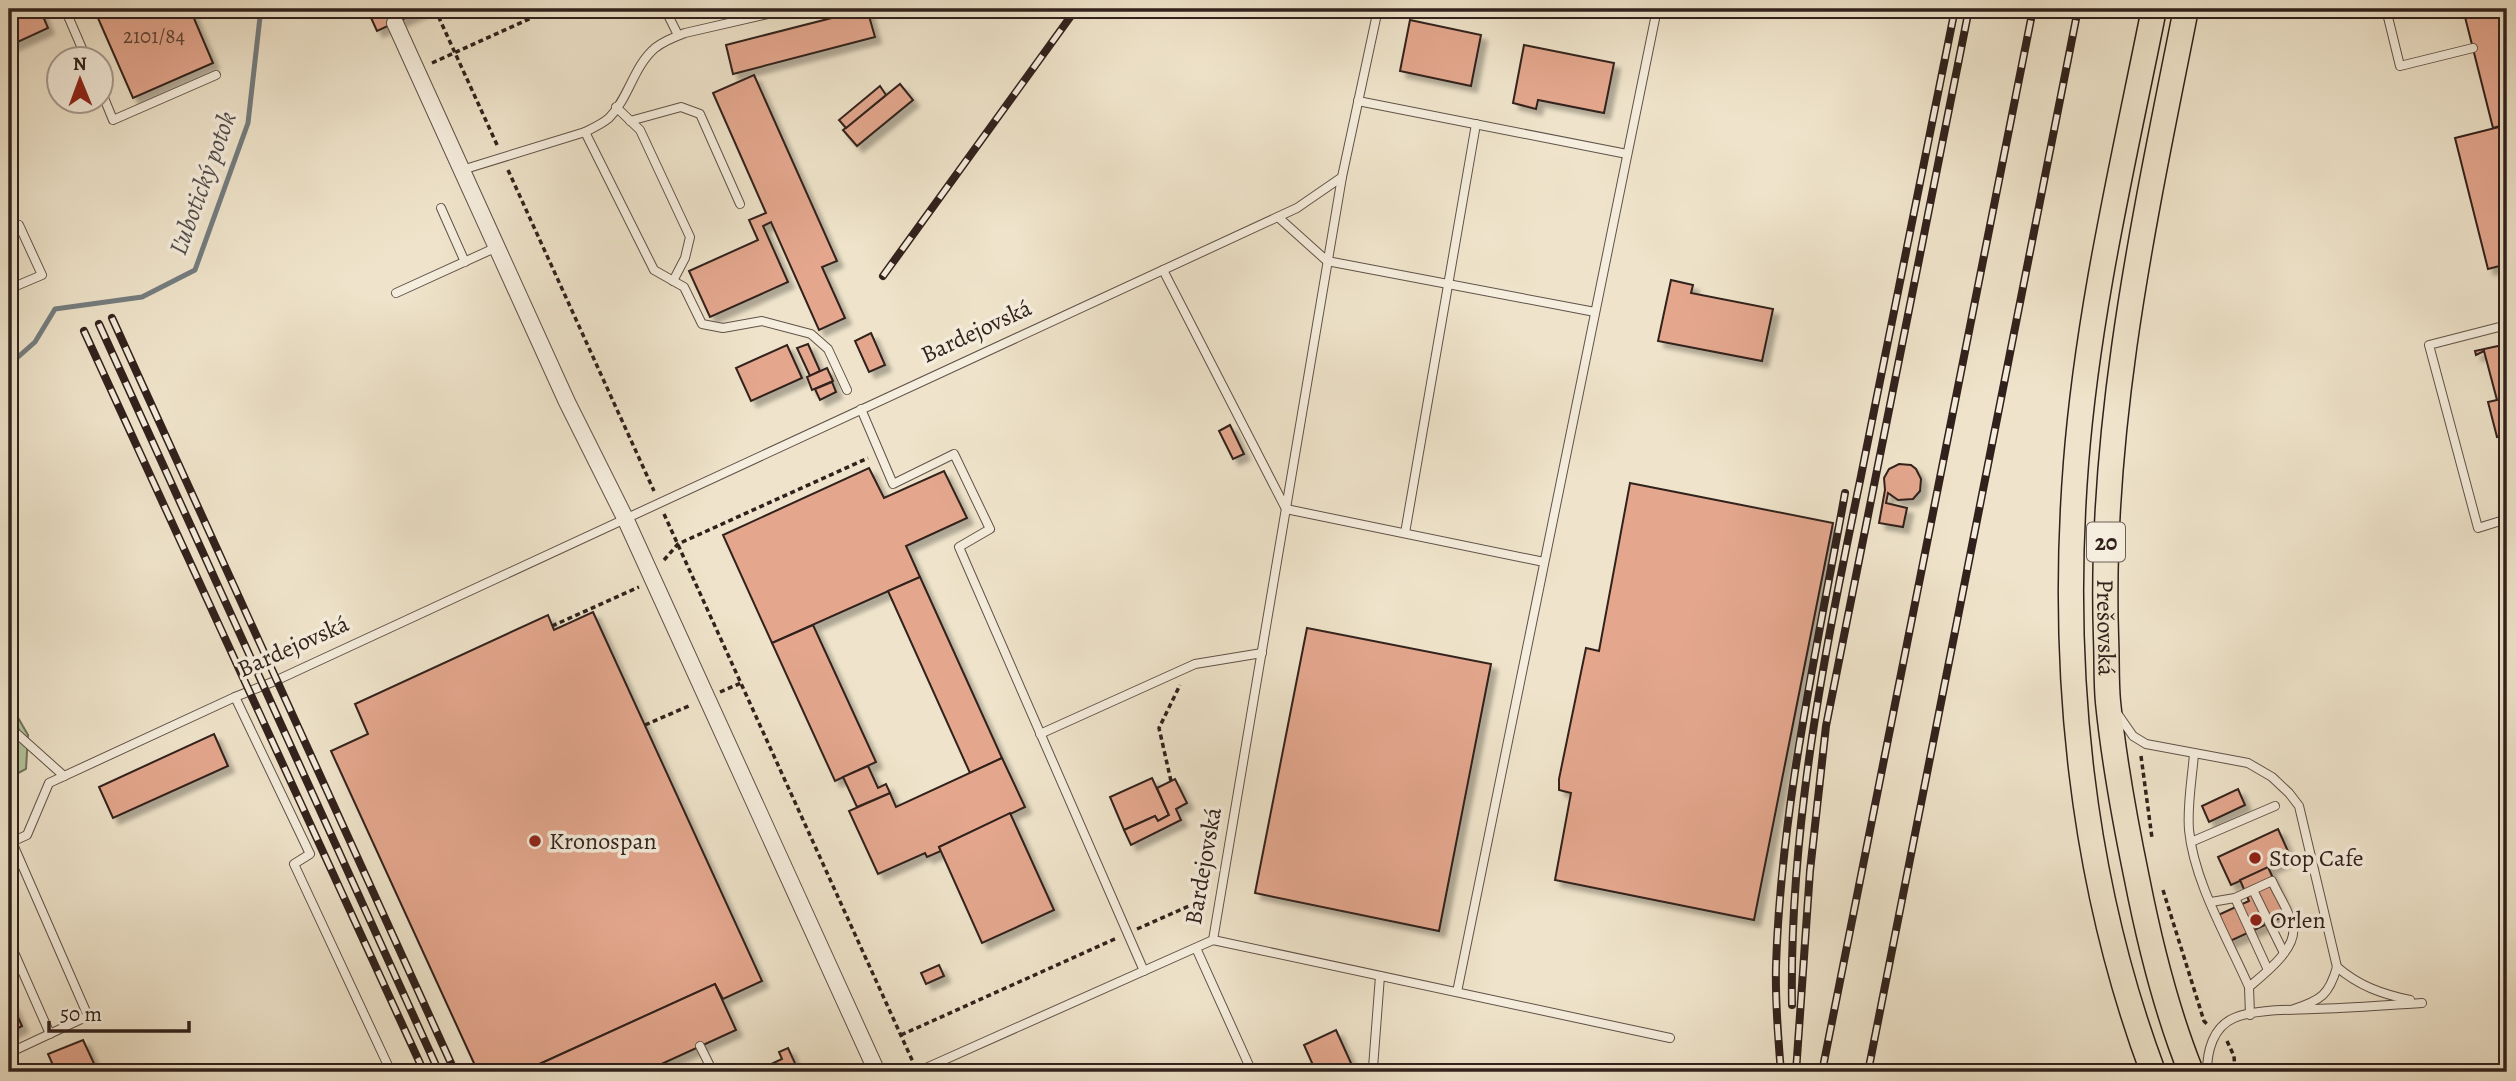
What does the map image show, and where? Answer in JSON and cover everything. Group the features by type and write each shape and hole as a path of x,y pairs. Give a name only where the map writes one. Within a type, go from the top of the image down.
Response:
{"main road":[{"name":"Prešovská","path":"2153,1072 2121,974 2088,816 2076,718 2071,595 2076,462 2086,375 2101,279 2154,9"},
{"name":"Prešovská","path":"2186,9 2143,229 2119,379 2105,553 2108,700 2121,802 2143,912 2169,1011 2191,1072"}],"street":[{"path":"395,23 568,402 625,518 877,1072"}],"lane":[{"path":"65,9 81,46"},
{"path":"665,9 678,35"},
{"path":"462,170 585,132 609,117 645,58 678,35 790,9"},
{"name":"Bardejovská","path":"1213,940 1327,261 1378,9"},
{"path":"1457,992 1657,9"},
{"path":"2386,9 2400,66 2473,48"},
{"path":"111,116 113,120 216,75"},
{"path":"1358,101 1627,154"},
{"path":"616,107 640,130 690,237 685,258 673,281"},
{"path":"631,121 681,107 700,114 740,204"},
{"path":"1405,533 1476,124"},
{"path":"585,132 654,270 684,287 702,324 723,328 762,321 811,334 828,349 847,390"},
{"name":"Bardejovská","path":"11,843 27,835 49,783 1278,217 1297,208 1342,177"},
{"path":"441,208 465,262"},
{"path":"1278,217 1327,261 1595,312"},
{"path":"9,230 19,225 42,275 9,289"},
{"path":"397,293 497,247"},
{"path":"1163,270 1286,509 1544,562"},
{"path":"2507,326 2429,345 2477,528 2507,519"},
{"path":"861,409 892,484 954,454 990,529 959,547 1144,971"},
{"path":"1041,734 1189,667 1262,653"},
{"path":"235,697 310,854 294,864 391,1072"},
{"path":"2108,700 2138,741 2248,763 2272,777 2299,806 2337,967 2332,984 2320,998 2294,1009"},
{"path":"9,719 16,733 64,776"},
{"path":"2194,754 2189,814 2191,842 2211,902 2249,987 2250,1015"},
{"path":"2191,842 2275,806"},
{"path":"9,1053 88,1016 11,843"},
{"path":"2211,902 2235,898 2272,881 2293,927 2292,938 2284,953 2249,987"},
{"path":"2253,890 2284,953"},
{"path":"2235,898 2268,971"},
{"name":"Bardejovská","path":"917,1072 1213,940 1670,1038"},
{"path":"9,941 50,1034"},
{"path":"1196,948 1252,1072"},
{"path":"2207,1072 2207,1056 2217,1033 2234,1018 2294,1009 2422,1003 2368,988 2337,967"},
{"path":"1375,1072 1373,1068 1380,976"},
{"path":"700,1046 713,1072"},
{"path":"9,1067 13,1072"}],"path":[{"path":"435,9 917,1072"},
{"path":"417,71 551,9"},
{"path":"552,626 638,589 678,544 879,452"},
{"path":"1171,781 1159,728 1189,667"},
{"path":"2141,754 2153,845"},
{"path":"2161,884 2204,1021 2228,1042 2234,1056 2235,1072"},
{"path":"901,1035 1222,891"}],"green space":[{"path":"9,702 28,735 26,769 9,778"}],"building":[{"path":"9,9 40,9 48,28 9,46"},
{"path":"94,9 190,9 213,63 133,98 116,59 116,46 110,46"},
{"path":"367,9 425,9 377,31"},
{"path":"867,9 875,37 733,74 726,45"},
{"path":"2463,9 2507,9 2507,124 2493,128"},
{"path":"1410,20 1481,35 1471,86 1400,71"},
{"path":"1524,45 1614,63 1604,113 1538,100 1536,109 1513,103"},
{"path":"754,75 837,261 822,267 845,318 819,330 771,222 763,226 788,282 710,317 689,271 758,240 749,220 766,213 713,93"},
{"path":"900,84 913,100 857,146 843,130"},
{"path":"880,86 886,95 846,128 839,120"},
{"path":"2507,125 2507,264 2488,269 2455,138"},
{"path":"1671,280 1693,285 1691,293 1773,309 1762,361 1658,341"},
{"path":"871,333 885,365 869,372 855,341"},
{"path":"808,344 820,371 810,376 797,348"},
{"path":"2507,344 2507,443 2505,435 2497,437 2488,402 2497,400 2484,351 2476,355 2475,351"},
{"path":"787,345 802,378 751,401 736,368"},
{"path":"827,368 833,381 812,390 807,377"},
{"path":"832,382 836,392 820,400 815,389"},
{"path":"1230,425 1244,454 1233,459 1219,431"},
{"path":"1899,464 1911,465 1921,479 1920,491 1913,499 1898,500 1888,493 1886,503 1907,508 1903,527 1879,523 1885,490 1884,478 1889,469"},
{"path":"869,468 884,498 944,471 967,518 906,546 920,577 772,643 723,535"},
{"path":"1630,483 1833,523 1754,920 1555,880 1571,793 1559,790 1559,779 1586,648 1599,651"},
{"path":"920,577 1002,758 970,773 888,591"},
{"name":"Kronospan","path":"593,612 762,981 723,999 715,984 522,1072 478,1072 331,751 368,734 355,704 548,615 554,630"},
{"path":"813,625 876,762 835,781 772,643"},
{"path":"1307,628 1491,664 1439,931 1255,893"},
{"path":"214,734 228,766 113,818 99,787"},
{"path":"1002,758 1025,807 939,847 941,851 927,857 925,853 878,874 849,811 890,793 896,807"},
{"path":"868,766 878,788 886,784 890,793 857,807 843,777"},
{"path":"1152,778 1169,815 1158,821 1155,816 1124,830 1110,797"},
{"path":"1175,779 1187,803 1176,809 1181,820 1131,845 1124,830 1155,816 1158,821 1169,815 1157,788"},
{"path":"2238,789 2245,805 2209,822 2202,806"},
{"path":"1010,813 1054,910 982,943 939,847"},
{"name":"Stop Cafe","path":"2278,829 2291,858 2231,885 2218,857"},
{"path":"2268,867 2289,914 2228,942 2216,916 2249,901 2240,880"},
{"path":"939,965 944,976 926,984 921,973"},
{"path":"715,984 736,1030 644,1072 522,1072"},
{"path":"12,1004 22,1026 9,1033 9,1005"},
{"path":"1336,1030 1355,1072 1316,1072 1304,1045"},
{"path":"83,1040 98,1072 56,1072 48,1054"},
{"path":"788,1048 799,1072 770,1072 767,1066 782,1059 779,1052"}],"waterway":[{"name":"Ľubotický potok","path":"9,365 35,342 55,309 142,297 195,270 248,123 260,17"}],"tunnel":[{"path":"389,9 395,23"}],"railway":[{"path":"883,276 1076,9"},
{"path":"1792,1005 1796,872 1812,739 1848,541 1955,9"},
{"path":"1796,1072 1810,871 1826,726 1969,9"},
{"path":"1822,1072 2033,9"},
{"path":"1868,1072 2078,9"},
{"path":"112,318 455,1072"},
{"path":"99,324 439,1072"},
{"path":"84,331 424,1072"},
{"path":"1781,1072 1776,966 1785,847 1802,728 1845,493"}],"place":[{"name":"Kronospan","path":"535,841"},
{"name":"Stop Cafe","path":"2255,858"},
{"name":"Orlen","path":"2256,920"}]}
